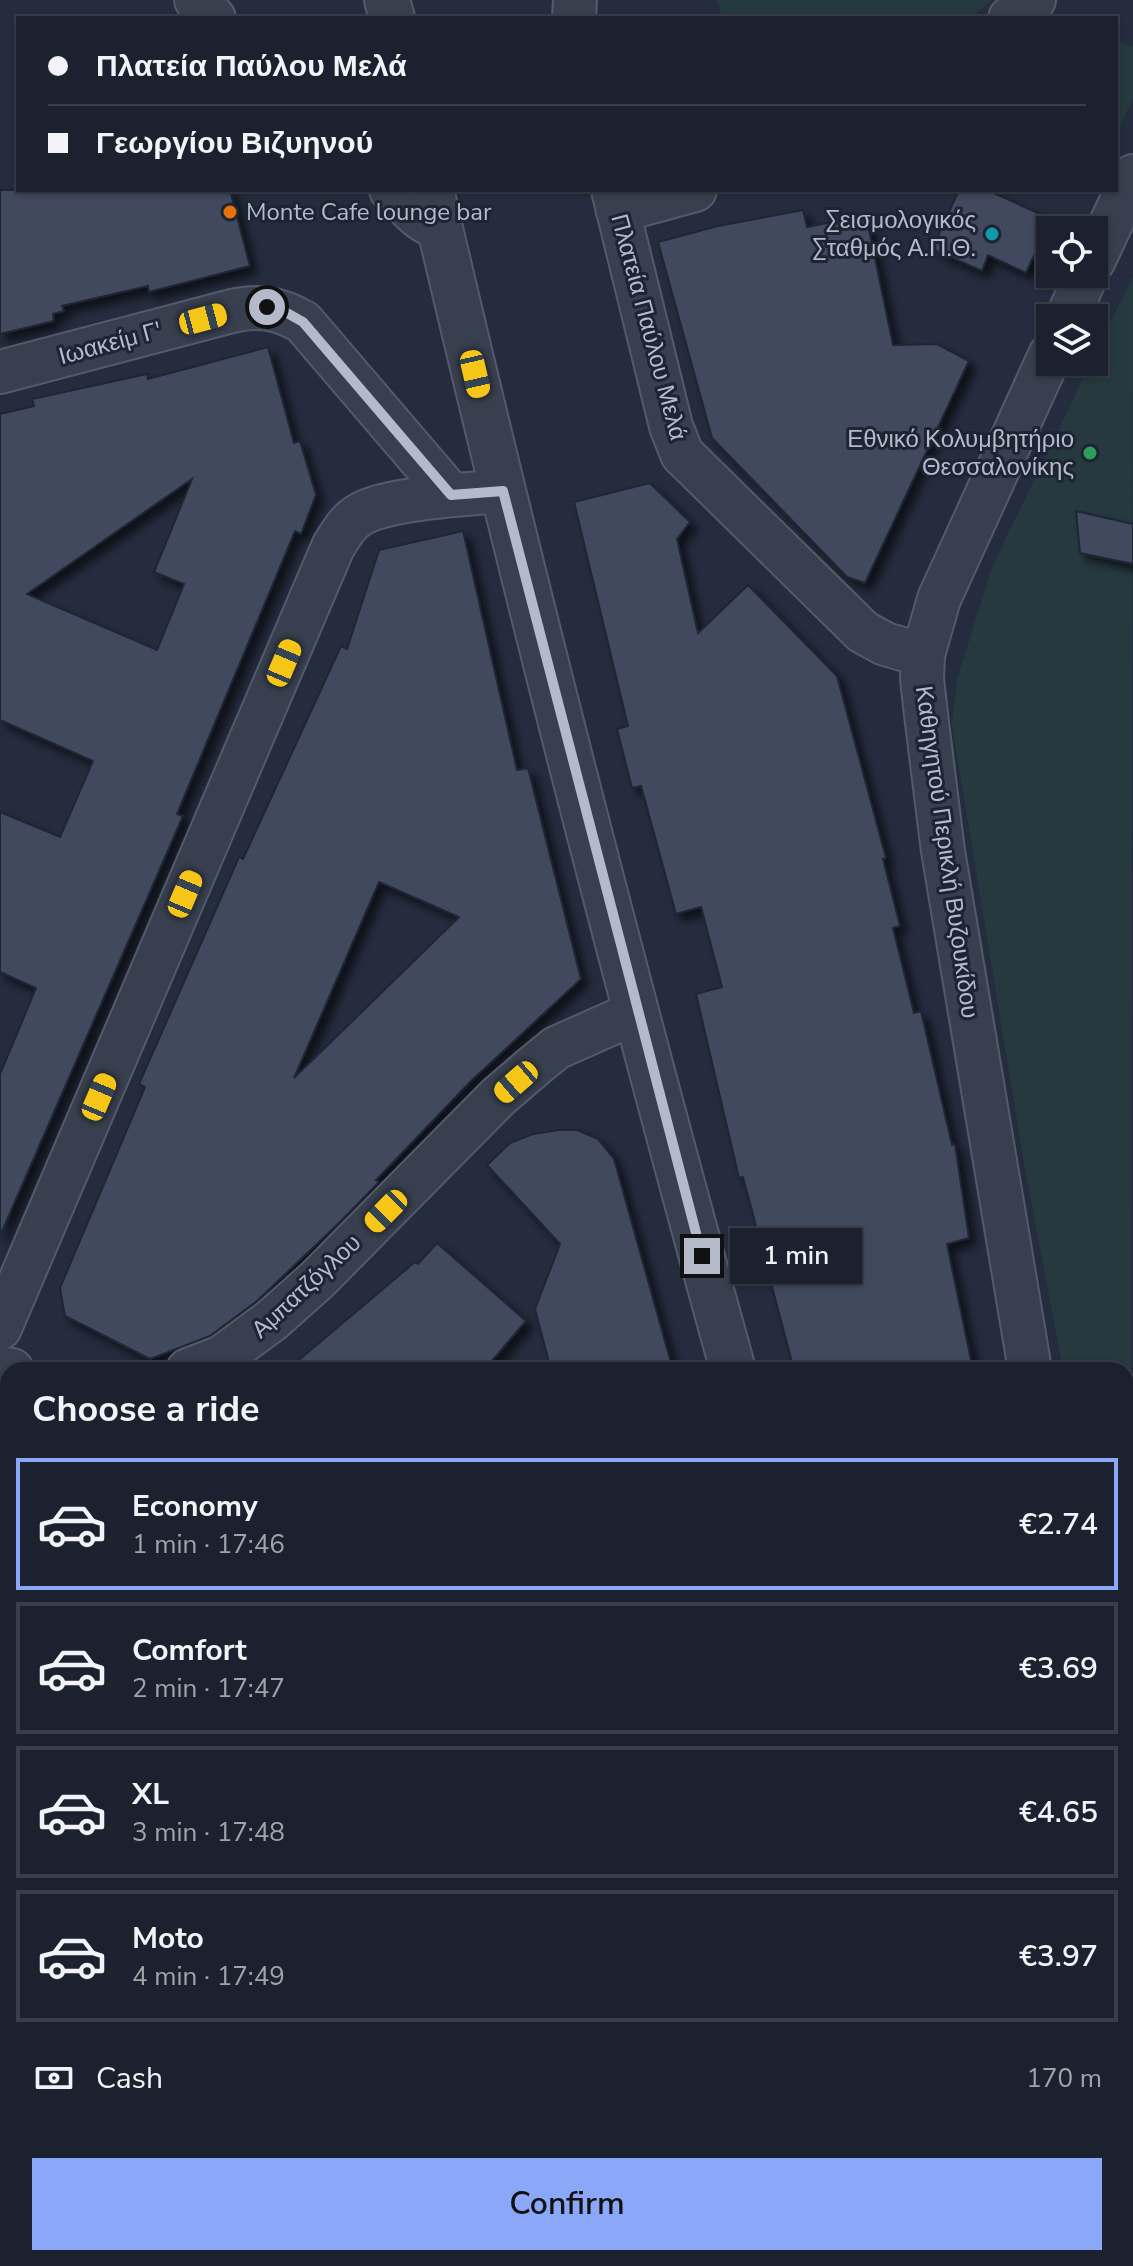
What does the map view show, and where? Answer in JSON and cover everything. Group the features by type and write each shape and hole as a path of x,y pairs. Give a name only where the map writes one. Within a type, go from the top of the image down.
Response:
{"street":[{"path":"196,0 212,16"},
{"path":"1013,16 1034,0"},
{"path":"1108,230 1133,176"},
{"path":"393,192 431,226 436,209"},
{"path":"616,200 679,192"},
{"name":"Πλατεία Παύλου Μελά","path":"616,200 671,426 682,454 863,632 885,644 923,655"},
{"path":"436,209 503,491 731,1362"},
{"name":"Ιωακείμ Γ'","path":"0,372 241,309 267,307 303,322 451,495"},
{"name":"Καθηγητού Περικλή Βυζουκίδου","path":"1029,1362 943,851 922,679 928,630 952,565 1040,376"},
{"path":"0,1328 333,547 345,526 373,508 451,495 503,491"},
{"name":"Αμπατζόγλου","path":"209,1362 222,1357 272,1320 318,1279 498,1097 556,1048 637,1012"}],"shaded area":[{"path":"717,0 992,0 972,16 721,16"},
{"path":"1118,41 1133,47 1133,99 1118,131"},
{"path":"1133,276 1131,1362 1061,1362 1025,1169 952,725 957,679 992,567 1084,376 1108,376 1108,327"}],"building":[{"path":"0,190 231,192 250,266 149,292 148,286 62,306 64,311 53,314 54,321 0,334"},
{"name":"Σεισμολογικός Σταθμός Α.Π.Θ.","path":"958,192 991,192 1044,216 1036,216 1036,251 1026,273 988,255 982,271 932,249"},
{"path":"803,210 807,227 866,215 893,345 937,344 969,361 865,583 847,577 712,438 658,242 718,226"},
{"path":"268,347 294,443 300,441 316,495 301,534 295,531 177,814 183,816 0,1236 0,1074 36,988 0,972 0,812 60,837 93,761 0,720 0,414 34,406 32,399 147,374 148,379","holes":["192,479 154,572 184,584 157,650 27,594"]},
{"path":"650,483 690,522 677,539 698,633 748,585 837,676 886,858 883,859 900,926 893,928 914,1013 921,1011 952,1145 955,1144 969,1238 947,1244 971,1362 792,1362 743,1177 739,1178 696,994 722,987 701,907 676,914 641,786 632,788 617,729 628,726 574,502"},
{"path":"1076,511 1133,524 1133,564 1080,553"},
{"path":"463,531 517,770 528,768 581,979 470,1082 376,1180 379,1182 257,1301 210,1336 150,1359 65,1316 60,1288 145,1087 139,1084 239,857 243,859 341,646 347,649 379,550","holes":["379,882 459,917 294,1078"]},
{"path":"577,1130 598,1139 614,1159 671,1362 549,1362 535,1309 560,1244 487,1165 510,1143 533,1134"},
{"path":"437,1243 526,1321 491,1362 296,1362 415,1262 418,1264"}],"place":[{"name":"Monte Cafe lounge bar","path":"230,212"},
{"name":"Σεισμολογικός Σταθμός Α.Π.Θ.","path":"992,234"},
{"name":"Εθνικό Κολυμβητήριο Θεσσαλονίκης","path":"1090,453"}],"route":[{"path":"267,307 303,322 451,495 503,491 702,1256"}]}
